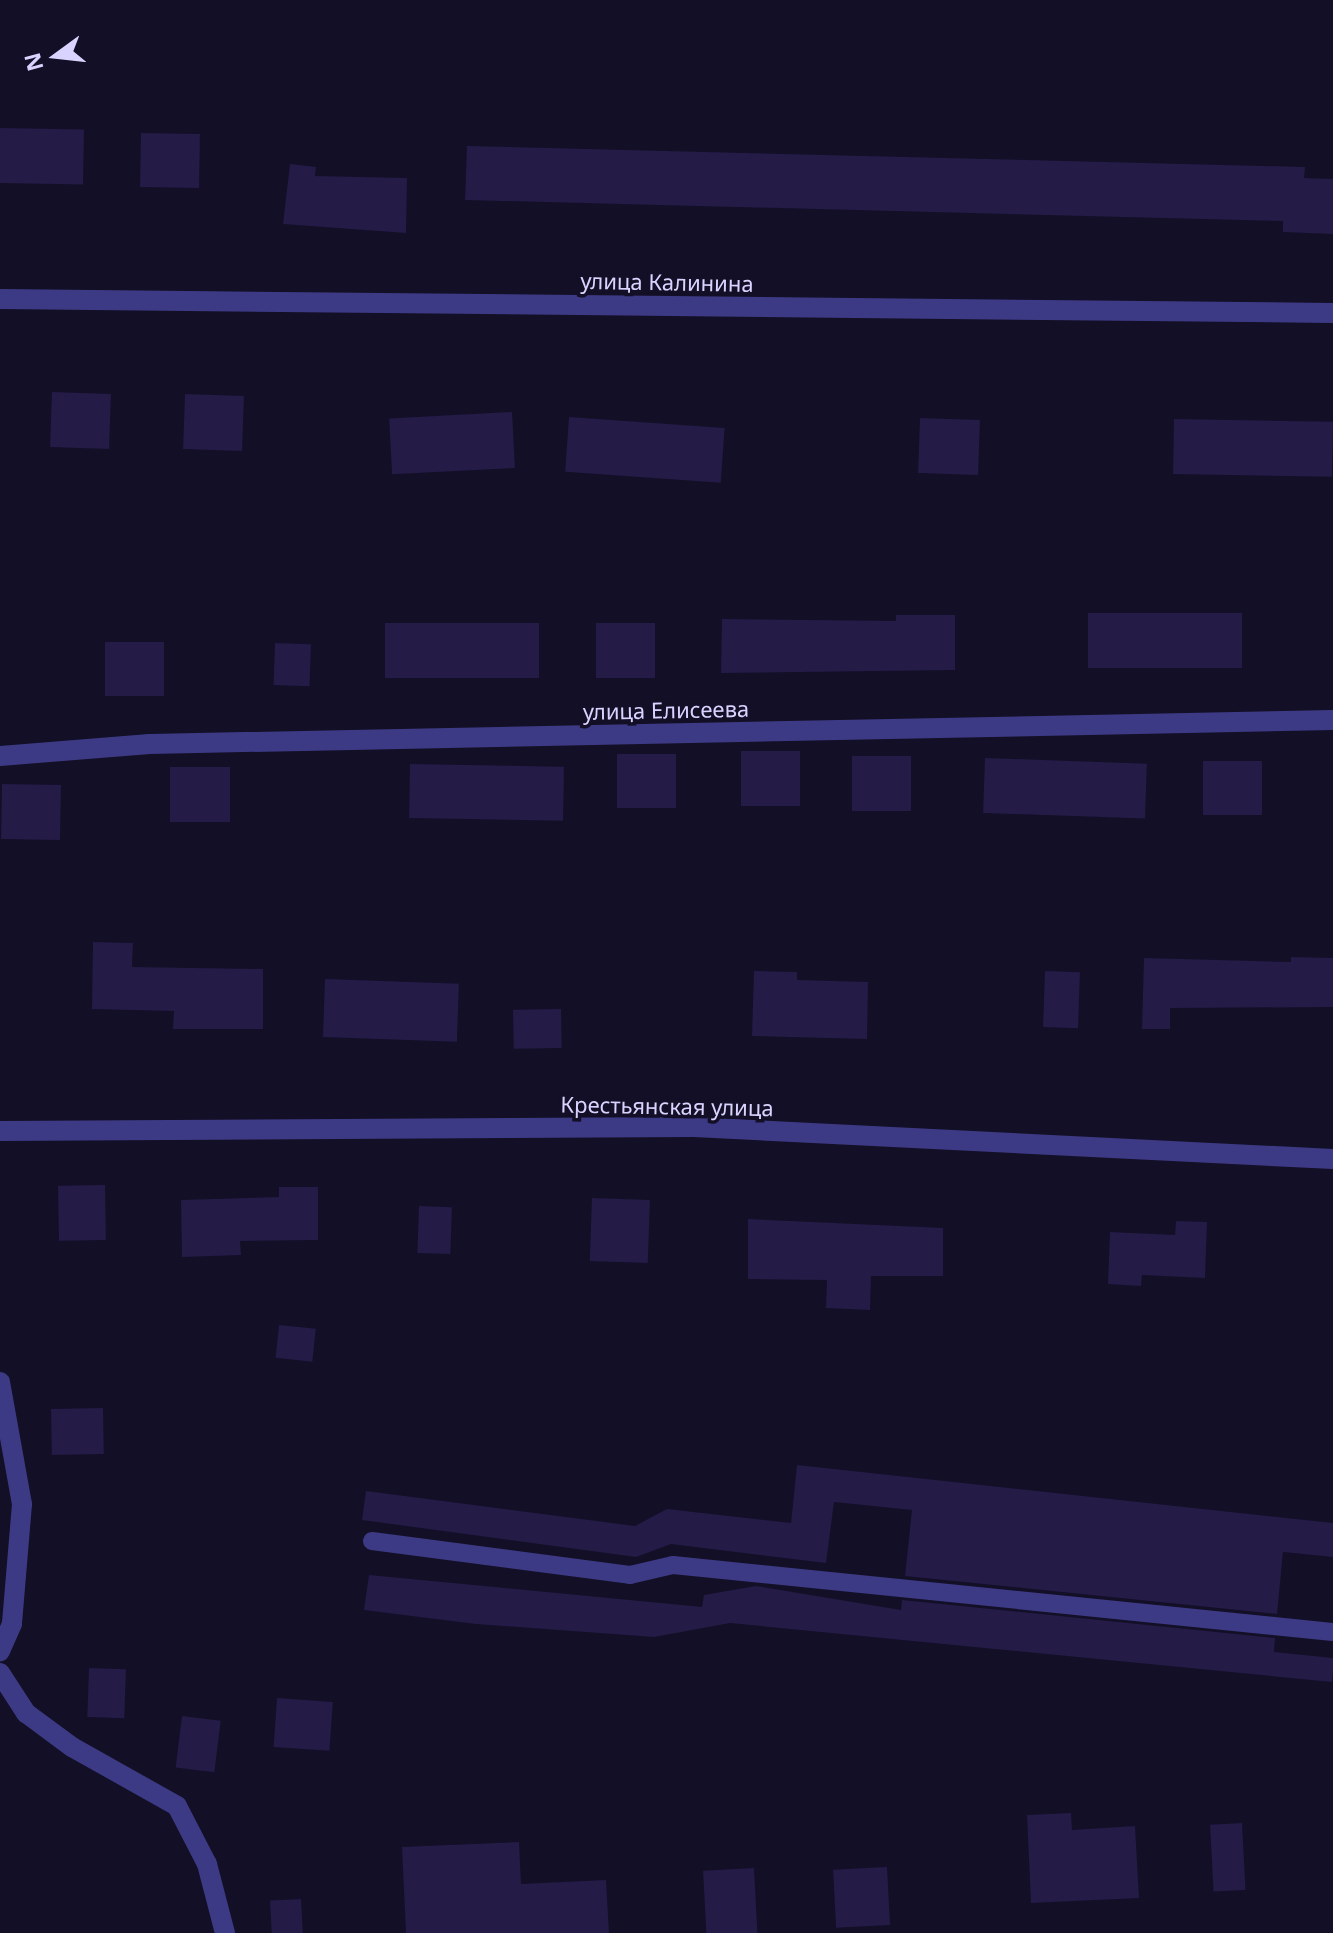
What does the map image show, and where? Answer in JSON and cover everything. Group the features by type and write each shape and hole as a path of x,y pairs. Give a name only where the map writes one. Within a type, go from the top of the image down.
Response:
{"street":[{"name":"улица Калинина","path":"0,299 1333,313"},
{"name":"улица Елисеева","path":"0,756 150,744 1333,720"},
{"name":"Крестьянская улица","path":"0,1131 694,1127 1333,1159"},
{"path":"0,1382 22,1504 12,1624 0,1651"},
{"path":"0,1673 26,1713 177,1806 207,1864 225,1933"}],"lane":[{"path":"372,1541 630,1575 673,1565 1333,1632"}],"building":[{"path":"0,128 84,129 83,184 0,183"},
{"path":"141,133 200,134 199,188 140,187"},
{"path":"467,146 1305,167 1304,178 1333,179 1333,234 1283,232 1283,221 465,200"},
{"path":"290,164 316,167 315,176 407,178 406,233 283,224"},
{"path":"52,392 111,394 109,449 50,447"},
{"path":"185,394 244,396 242,451 183,449"},
{"path":"512,412 515,468 392,474 389,418"},
{"path":"569,417 725,428 721,483 565,472"},
{"path":"920,418 980,420 978,475 918,473"},
{"path":"1174,419 1333,422 1332,477 1173,474"},
{"path":"1088,613 1242,613 1242,668 1088,668"},
{"path":"896,615 955,615 955,670 721,673 722,619 896,621"},
{"path":"385,623 539,623 539,678 385,678"},
{"path":"596,623 655,623 655,678 596,678"},
{"path":"105,642 164,642 164,696 105,696"},
{"path":"275,643 311,644 310,686 274,685"},
{"path":"741,751 800,751 800,806 741,806"},
{"path":"617,754 676,754 676,808 617,808"},
{"path":"852,756 911,756 911,811 852,811"},
{"path":"985,758 1147,764 1145,819 983,813"},
{"path":"1203,761 1262,761 1262,815 1203,815"},
{"path":"410,764 564,767 563,821 409,818"},
{"path":"170,767 230,767 230,822 170,822"},
{"path":"2,784 61,785 60,840 1,839"},
{"path":"93,942 133,943 132,967 263,969 263,1029 173,1029 174,1011 92,1009"},
{"path":"1291,957 1333,958 1333,1007 1170,1008 1170,1029 1142,1029 1144,958 1291,962"},
{"path":"754,971 797,972 797,980 868,982 867,1039 752,1036"},
{"path":"1045,971 1080,972 1078,1028 1043,1027"},
{"path":"325,979 459,984 457,1042 323,1037"},
{"path":"561,1009 562,1048 514,1049 513,1010"},
{"path":"105,1185 106,1240 59,1241 58,1186"},
{"path":"279,1187 318,1187 318,1240 240,1241 241,1255 182,1257 181,1200 279,1197"},
{"path":"592,1198 650,1200 648,1263 590,1261"},
{"path":"419,1206 452,1207 450,1254 417,1253"},
{"path":"748,1219 943,1228 943,1276 871,1276 870,1310 826,1308 827,1280 748,1279"},
{"path":"1176,1221 1207,1222 1205,1278 1142,1275 1141,1286 1108,1284 1110,1232 1175,1235"},
{"path":"279,1325 316,1329 312,1362 276,1358"},
{"path":"103,1408 104,1454 52,1455 51,1409"},
{"path":"797,1465 1333,1523 1333,1557 1283,1552 1277,1614 905,1576 912,1510 834,1502 826,1563 671,1544 636,1557 362,1520 366,1491 635,1526 667,1509 791,1523"},
{"path":"369,1575 702,1607 704,1595 756,1586 901,1610 902,1600 1275,1638 1274,1652 1333,1658 1332,1682 730,1623 654,1637 476,1624 364,1610"},
{"path":"89,1668 126,1669 124,1718 87,1717"},
{"path":"277,1698 333,1702 329,1751 274,1747"},
{"path":"182,1716 221,1721 214,1772 176,1768"},
{"path":"1071,1813 1072,1830 1135,1826 1139,1898 1031,1903 1027,1815"},
{"path":"1242,1823 1246,1890 1214,1892 1210,1825"},
{"path":"519,1842 521,1884 606,1880 609,1933 406,1933 402,1847"},
{"path":"887,1867 890,1925 836,1928 833,1870"},
{"path":"754,1868 757,1933 706,1933 703,1871"},
{"path":"301,1899 303,1933 272,1933 270,1901"}]}
